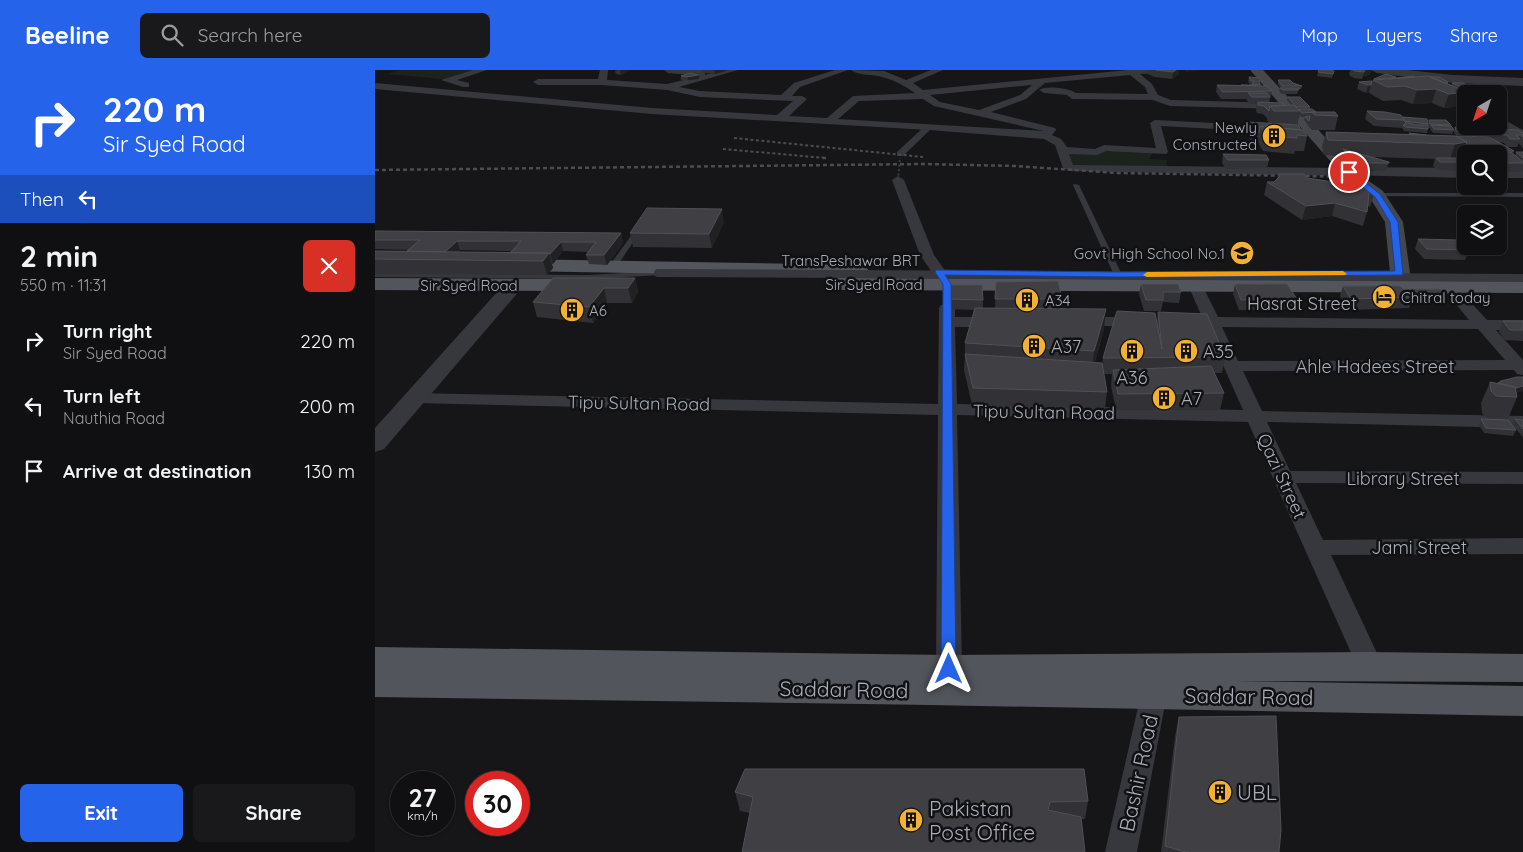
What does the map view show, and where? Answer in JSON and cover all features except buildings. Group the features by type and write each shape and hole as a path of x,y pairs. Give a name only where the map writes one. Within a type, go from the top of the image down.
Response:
{"main road":[{"path":"1257,70 1290,106 1306,131 1349,172 1377,195 1394,222 1404,279"},
{"path":"375,263 613,266 943,278"},
{"name":"Sir Syed Road","path":"375,284 511,275 943,278 1195,285 1523,274"},
{"name":"Sir Syed Road","path":"943,278 1118,275 1404,279 1448,286 1523,287"},
{"name":"Saddar Road","path":"375,661 949,669 1371,666 1523,668"},
{"name":"Saddar Road","path":"375,684 930,690 1523,701"}],"street":[{"path":"483,70 446,80 475,87 603,96"},
{"path":"669,70 716,75"},
{"path":"640,110 666,93 734,70"},
{"path":"784,98 797,85 844,70"},
{"path":"855,70 887,72 935,102 1051,130 1045,136"},
{"path":"906,83 939,70"},
{"path":"1081,70 1097,76"},
{"path":"829,122 856,98 924,95 1004,81 1042,82 1155,70"},
{"path":"1387,71 1453,79 1523,82"},
{"path":"1387,71 1423,86"},
{"path":"1128,72 1149,86 1154,97"},
{"path":"503,97 538,82 603,75 666,93 801,99 779,119"},
{"path":"980,113 1011,102 1042,82"},
{"path":"375,86 640,110 929,127 1045,136 1058,141 1069,168 1457,173"},
{"path":"1032,89 1071,93 1072,96 1154,97 1170,103 1290,106"},
{"path":"697,114 726,95"},
{"path":"935,102 1011,102"},
{"path":"1063,150 1097,152 1104,148 1162,152 1155,123 1281,130"},
{"path":"1507,125 1523,134"},
{"path":"900,154 929,127"},
{"path":"1507,173 1523,173"},
{"path":"898,180 927,255 943,278 947,322 949,669"},
{"path":"375,444 414,398 511,275"},
{"name":"Qazi Street","path":"1195,285 1282,477 1371,666"},
{"path":"1448,286 1522,367"},
{"path":"947,322 1016,322"},
{"path":"1065,322 1153,322"},
{"name":"Hasrat Street","path":"1172,322 1523,325"},
{"name":"Ahle Hadees Street","path":"1231,366 1522,367"},
{"name":"Tipu Sultan Road","path":"414,398 1523,422"},
{"name":"Library Street","path":"1282,477 1523,478"},
{"name":"Jami Street","path":"1315,548 1523,546"},
{"name":"Bashir Road","path":"1121,852 1154,694"}],"lane":[{"path":"1076,184 1118,275"},
{"path":"1377,195 1523,195"},
{"path":"613,266 641,227"},
{"name":"TransPeshawar BRT","path":"511,275 595,266 658,273"},
{"name":"TransPeshawar BRT","path":"375,275 589,277 658,273 1523,278"}],"path":[{"path":"898,180 900,154"}],"shaded area":[{"path":"400,70 477,70 453,80 387,74"},
{"path":"1108,148 1153,151 1149,159 1167,160 1166,170 1073,168 1063,150 1098,153"}],"railway":[{"path":"734,138 923,157"},
{"path":"723,149 826,158 823,158"},
{"path":"375,170 924,164 1016,166 1117,173 1365,177"}],"slow traffic":[{"path":"1147,275 1343,274"}],"place":[{"name":"Newly Constructed","path":"1274,136"},
{"name":"Govt High School No.1","path":"1242,253"},
{"name":"Chitral today","path":"1384,297"},
{"name":"A34","path":"1027,300"},
{"name":"A6","path":"572,310"},
{"name":"A37","path":"1034,346"},
{"name":"A36","path":"1132,351"},
{"name":"A35","path":"1186,351"},
{"name":"A7","path":"1164,398"},
{"name":"UBL","path":"1220,792"},
{"name":"Pakistan Post Office","path":"911,820"}],"route":[{"path":"949,669 947,284 939,272 1118,275 1400,273 1394,222 1377,195 1355,179 1349,172"}]}
